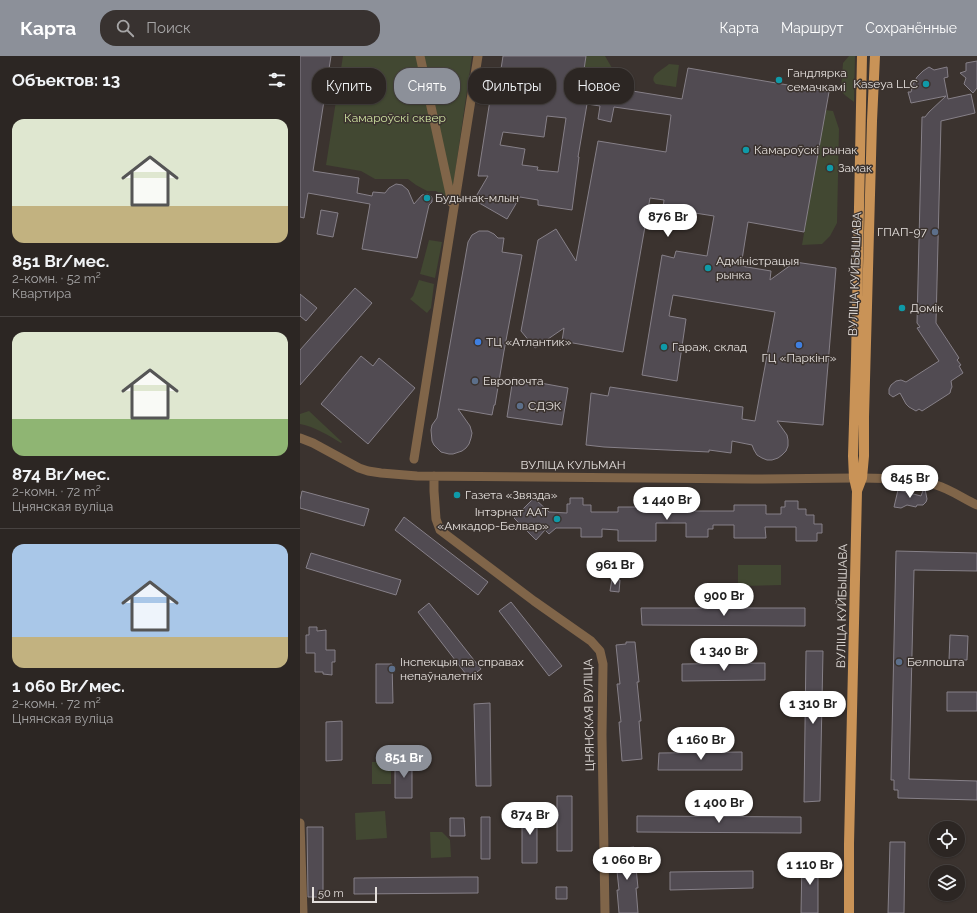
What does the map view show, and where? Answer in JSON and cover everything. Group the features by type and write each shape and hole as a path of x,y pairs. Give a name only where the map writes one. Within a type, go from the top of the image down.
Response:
{"main road":[{"name":"ВУЛІЦА КУЙБЫШАВА","path":"858,478 853,456 862,56"},
{"name":"ВУЛІЦА КУЙБЫШАВА","path":"850,913 849,838 857,491 858,478 864,456 872,121 876,56"}],"street":[{"path":"420,56 454,209"},
{"path":"414,459 478,56"},
{"name":"ВУЛІЦА КУЛЬМАН","path":"300,438 359,468 368,471 417,476 753,479 858,478 908,480 935,484 977,506"},
{"name":"ЦНЯНСКАЯ ВУЛІЦА","path":"434,476 436,519 440,530 534,601 591,641 600,651 603,664 602,735 605,913"},
{"path":"300,823 303,913"}],"green space":[{"name":"Камароўскі сквер","path":"343,56 472,56 470,68 468,68 468,84 451,201 436,191 427,191 408,179 375,179 361,171 326,165 336,104 386,104 386,68 341,68"},
{"path":"586,56 605,56 612,68 584,68"},
{"path":"849,56 855,56 854,102 841,91 843,63"},
{"path":"669,64 679,65 676,87 656,84 653,78"},
{"path":"825,110 833,111 839,129 837,223 830,236 822,244 802,245"},
{"path":"429,240 442,242 435,278 420,274"},
{"path":"419,280 434,284 431,308 427,313 410,299 413,296"},
{"path":"309,411 342,442 341,443 316,429 300,424 300,414"},
{"path":"738,565 781,565 781,585 738,586"},
{"path":"372,762 391,762 391,784 372,784"},
{"path":"385,811 387,838 356,840 355,813"},
{"path":"430,832 442,832 450,840 451,857 431,858"}],"building":[{"path":"300,56 331,56 329,68 312,68 312,104 323,104 313,171 359,178 357,193 372,196 373,192 385,193 389,188 396,184 402,185 408,190 414,204 422,195 428,194 432,198 432,202 429,205 417,258 362,249 370,204 308,193 304,218 300,217"},
{"path":"503,56 586,56 584,68 564,68 564,104 587,104 578,157 572,210 538,205 538,200 520,197 507,219 474,200 488,176 478,176 489,104 556,104 556,68 501,68","holes":["547,116 566,118 558,172 537,170 538,167 522,165 525,149 500,145 503,132 544,137"]},
{"path":"977,61 977,88 973,93 964,84 966,78 960,73 966,71 966,63"},
{"path":"929,67 934,70 947,67 948,77 944,78 948,99 971,94 975,113 941,121 936,323 959,358 957,360 961,365 959,366 963,373 951,381 952,387 950,393 922,411 919,409 916,411 906,404 900,393 893,397 889,394 889,389 896,381 901,380 906,382 939,361 917,328 920,327 917,323 922,117 925,117 946,96 911,103 908,92 911,92 917,77"},
{"path":"688,68 829,92 804,232 748,222 741,266 771,271 770,280 795,262 836,268 823,425 777,421 787,435 788,440 786,451 778,458 767,460 757,455 752,445 732,441 731,453 709,450 709,452 586,445 591,393 608,396 610,387 743,407 742,419 755,421 775,312 673,295 669,316 686,319 677,381 642,375 662,255 674,258 676,251 707,256 714,216 663,208 664,200 650,198 623,352 562,341 564,328 535,348 521,331 538,240 556,229 576,261 598,141 666,152 671,115 614,107 611,122 598,119 600,106 587,104 634,104 634,91 682,99"},
{"path":"321,210 338,213 333,237 317,234"},
{"name":"ТЦ «Атлантик»","path":"479,231 488,231 498,238 504,238 502,252 522,255 492,415 458,409 470,426 472,433 471,438 469,444 462,451 449,454 441,452 434,445 431,430 432,425 437,418 468,242 472,235"},
{"path":"355,288 372,303 300,385 300,350"},
{"path":"300,294 317,308 306,321 300,316"},
{"path":"361,356 373,366 379,358 415,388 368,444 321,404"},
{"path":"513,378 568,388 562,425 507,417"},
{"path":"924,488 927,499 923,505 917,505 916,507 907,505 901,508 894,507 898,490 921,496"},
{"path":"302,491 369,509 364,526 300,508"},
{"path":"676,497 689,497 689,504 697,504 695,511 734,511 734,505 766,505 766,514 781,514 781,507 785,507 785,501 798,501 798,509 806,509 806,515 814,515 814,524 822,524 822,533 817,533 817,541 796,541 796,527 765,527 766,538 734,538 734,525 713,525 713,529 708,529 708,537 686,537 686,523 656,523 656,541 618,541 618,530 602,529 602,537 581,537 581,528 556,528 549,534 545,530 536,540 514,518 534,498 549,512 567,513 567,504 570,504 570,498 583,498 583,505 591,505 591,512 618,512 618,507 656,507 656,512 672,512 672,503 676,503"},
{"path":"404,517 488,582 478,595 395,530"},
{"path":"896,551 977,553 977,571 914,570 909,779 977,781 977,800 898,798 898,790 894,790 894,780 891,780"},
{"path":"311,553 401,580 396,595 306,568"},
{"path":"612,579 620,580 619,592 610,591"},
{"path":"511,602 562,666 549,676 499,611"},
{"path":"429,603 481,669 469,678 418,612"},
{"path":"641,608 805,608 805,626 642,625"},
{"path":"309,627 317,627 317,631 326,630 326,650 335,650 335,662 332,662 332,675 323,674 323,672 315,672 315,653 306,653 306,635 309,635"},
{"path":"950,635 968,636 967,660 949,660"},
{"path":"626,642 635,642 639,682 637,682 641,721 639,721 642,759 622,761 619,722 621,722 617,684 620,684 616,645 626,644"},
{"path":"806,651 823,651 820,801 804,802"},
{"path":"765,663 765,680 682,681 682,664"},
{"path":"376,664 392,664 393,703 376,703"},
{"path":"947,692 977,692 977,711 947,711"},
{"path":"490,703 491,786 476,786 474,704"},
{"path":"342,721 342,760 326,761 326,722"},
{"path":"742,752 742,770 658,770 659,753"},
{"path":"395,760 412,760 412,798 395,798"},
{"path":"557,796 572,796 572,851 557,851"},
{"path":"522,808 537,808 537,863 522,863"},
{"path":"637,816 801,817 801,833 637,832"},
{"path":"481,817 490,817 490,859 481,859"},
{"path":"450,818 464,818 465,836 450,836"},
{"path":"307,827 323,827 323,897 308,897"},
{"path":"890,842 905,842 904,913 888,913"},
{"path":"634,847 638,888 636,888 638,913 619,913 617,890 619,890 615,852 625,850 625,848"},
{"path":"802,859 818,859 818,913 801,913"},
{"path":"753,871 753,888 670,890 670,872"},
{"path":"478,877 478,893 354,894 354,878"},
{"path":"556,887 567,887 567,899 556,899"}],"place":[{"name":"Гандлярка семачкамі","path":"779,80"},
{"name":"Kaseya LLC","path":"926,84"},
{"name":"Камароўскі рынак","path":"746,150"},
{"name":"Замак","path":"830,168"},
{"name":"Будынак-млын","path":"427,198"},
{"name":"ГПАП-97","path":"935,232"},
{"name":"Адміністрацыя рынка","path":"708,268"},
{"name":"Домік","path":"902,308"},
{"name":"ТЦ «Атлантик»","path":"478,342"},
{"name":"ГЦ «Паркінг»","path":"799,345"},
{"name":"Гараж, склад","path":"664,347"},
{"name":"Европочта","path":"475,381"},
{"name":"СДЭК","path":"520,406"},
{"name":"Газета «Звязда»","path":"457,495"},
{"name":"Інтэрнат ААТ «Амкадор-Белвар»","path":"557,519"},
{"name":"Белпошта","path":"899,662"},
{"name":"Інспекцыя па справах непаўналетніх","path":"392,669"}]}
